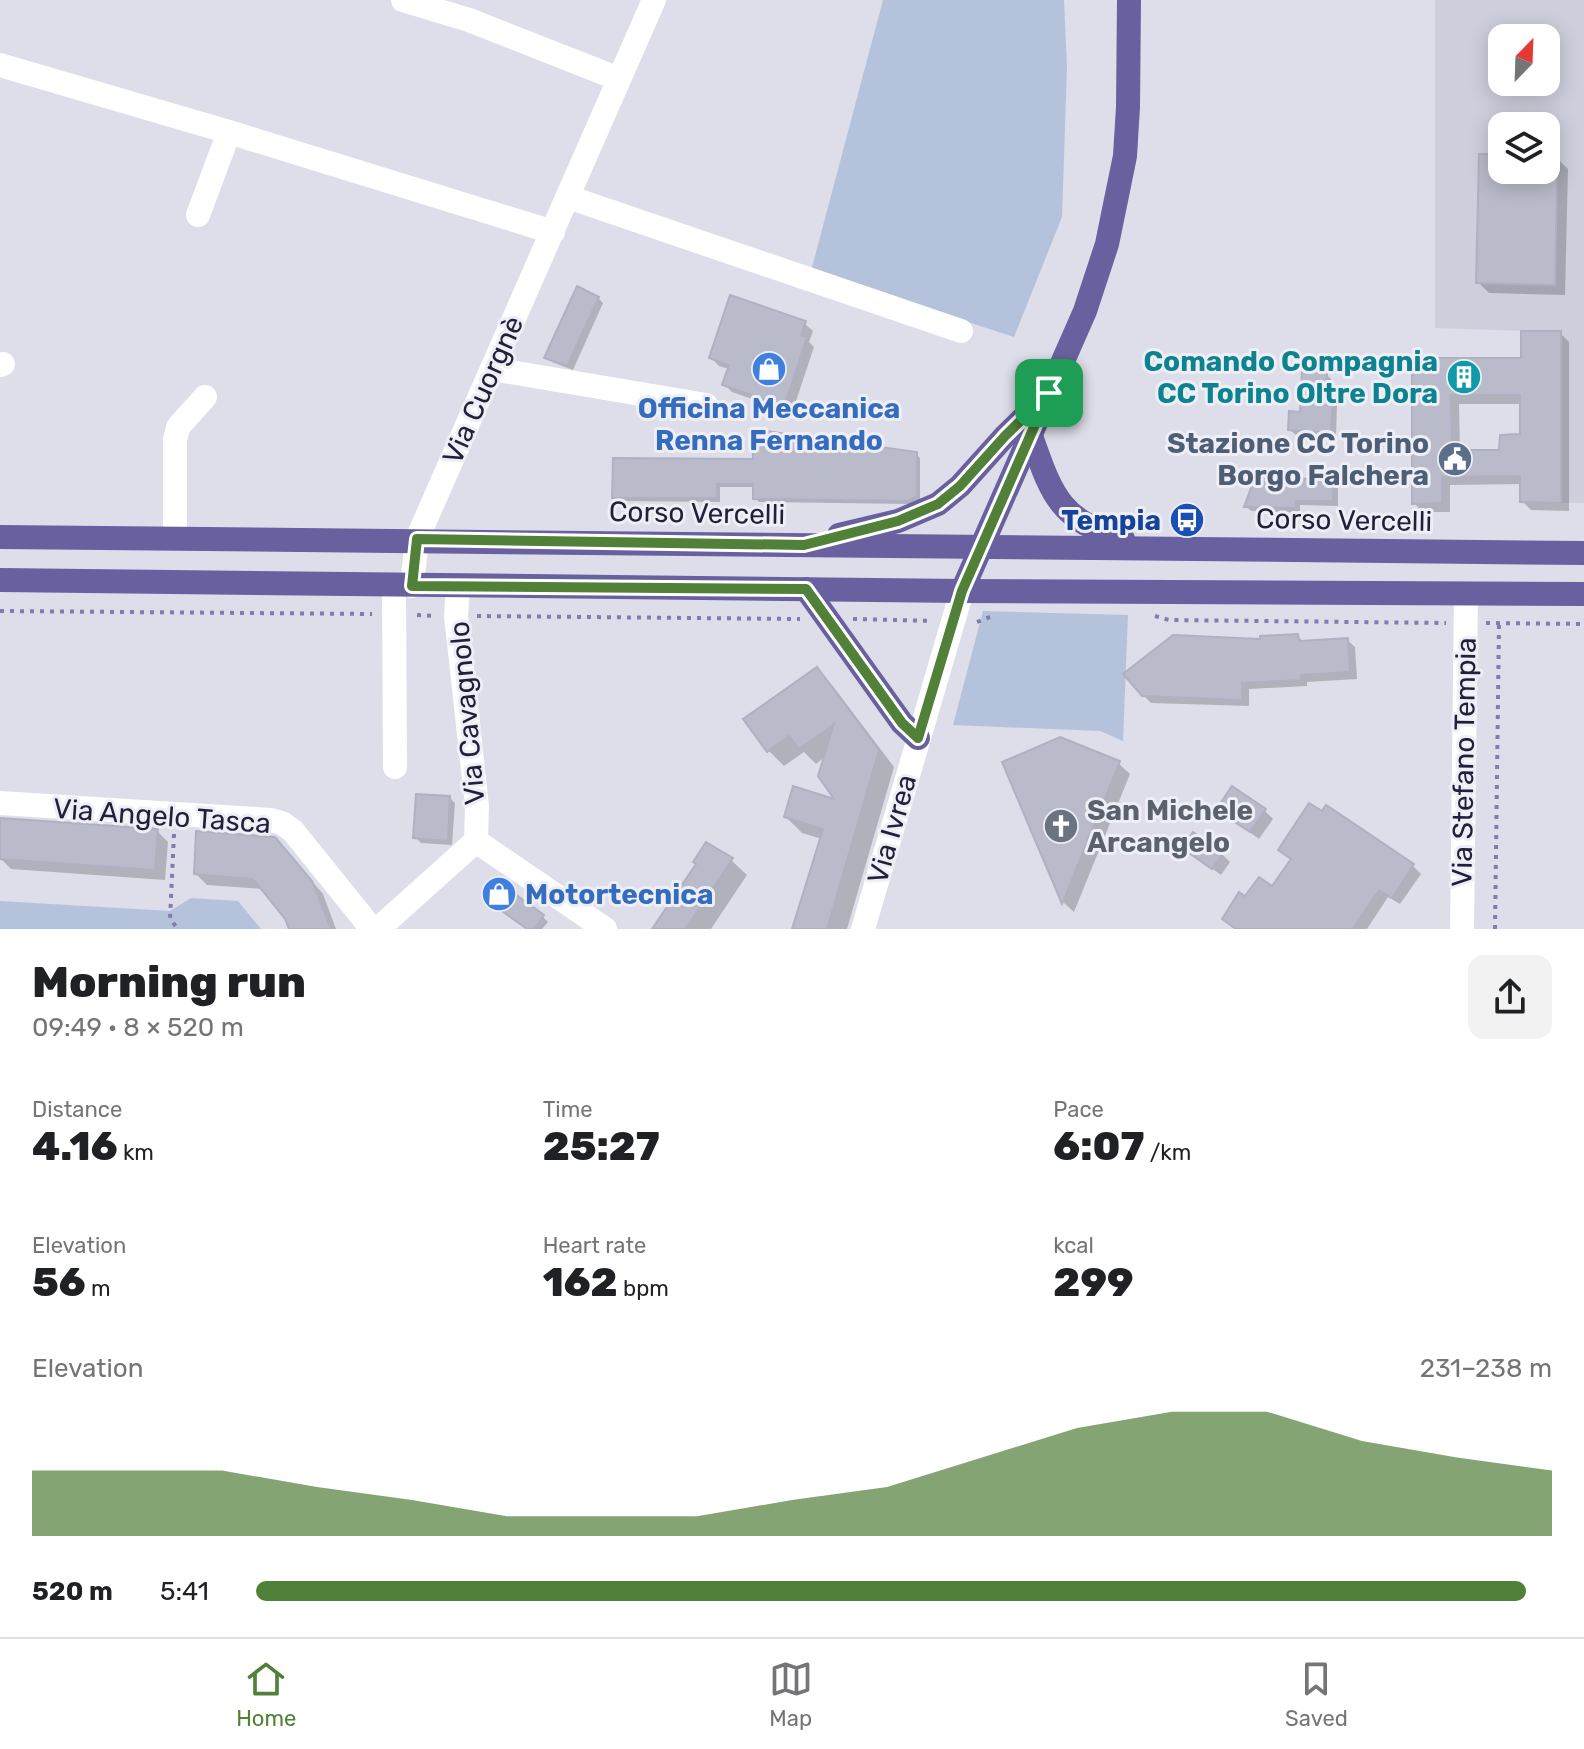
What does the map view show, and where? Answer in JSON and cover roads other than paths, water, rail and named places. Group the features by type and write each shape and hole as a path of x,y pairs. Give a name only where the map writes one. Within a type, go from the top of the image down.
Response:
{"main road":[{"path":"962,591 1085,311 1115,212 1125,156 1129,0"},
{"path":"804,545 898,521 938,504 960,486 1049,393"},
{"path":"1031,436 1053,492 1068,512 1097,531 1148,547"},
{"name":"Corso Vercelli","path":"0,537 1584,553"},
{"path":"0,580 962,591 1584,594"},
{"path":"806,589 902,723 918,738"}],"street":[{"path":"403,0 484,25 619,79"},
{"name":"Via Cuorgnè","path":"395,767 403,586 417,539 654,0"},
{"path":"0,65 553,232"},
{"path":"198,215 229,132"},
{"path":"568,197 961,331"},
{"path":"492,369 706,405"},
{"path":"175,538 175,440 178,427 205,397"},
{"name":"Via Cavagnolo","path":"378,929 476,841 477,806 456,616 458,586"},
{"name":"Via Ivrea","path":"863,929 962,591"},
{"name":"Via Stefano Tempia","path":"1462,929 1466,594"},
{"name":"Via Angelo Tasca","path":"0,803 282,823 293,831 372,929"},
{"name":"Via Cavagnolo","path":"476,841 605,929"}],"place":[{"name":"Officina Meccanica Renna Fernando","path":"769,369"},
{"name":"Comando Compagnia CC Torino Oltre Dora","path":"1464,377"},
{"name":"Stazione CC Torino Borgo Falchera","path":"1455,459"},
{"name":"Tempia","path":"1187,520"},
{"name":"San Michele Arcangelo","path":"1061,826"},
{"name":"Motortecnica","path":"499,894"}]}
